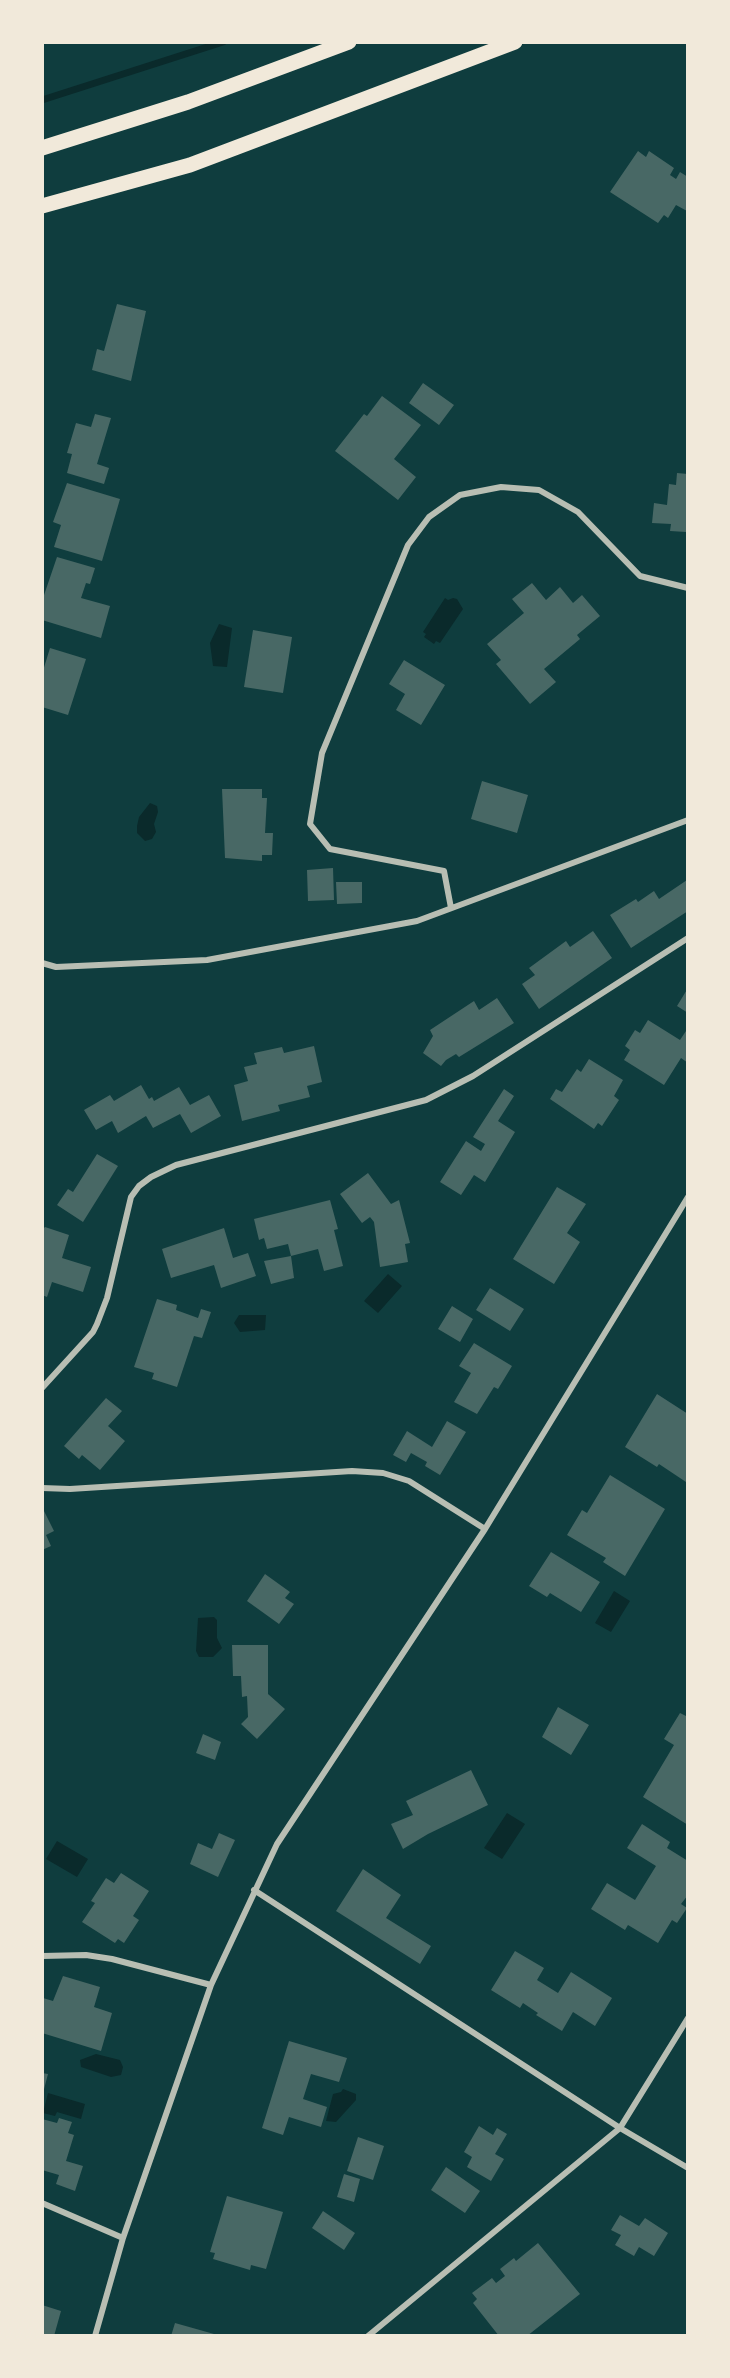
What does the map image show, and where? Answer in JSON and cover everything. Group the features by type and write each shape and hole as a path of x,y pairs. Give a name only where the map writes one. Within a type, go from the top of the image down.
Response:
{"main road":[{"path":"42,148 188,102 349,42"},
{"path":"42,206 190,165 515,42"}],"street":[{"path":"451,908 444,872 330,849 310,824 322,753 408,545 429,517 460,495 501,487 539,490 578,512 640,576 688,588"},
{"path":"42,963 56,967 207,960 417,921 688,820"},
{"path":"42,1388 93,1332 107,1298 131,1197 139,1186 151,1177 176,1165 426,1100 473,1076 688,938"},
{"path":"95,2336 123,2238 211,1985 277,1844 485,1529 688,1197"},
{"path":"42,1488 70,1489 352,1471 383,1473 409,1481 485,1529"},
{"path":"254,1890 620,2128 688,2169"},
{"path":"42,1956 86,1955 112,1959 211,1985"},
{"path":"368,2336 620,2128 688,2018"},
{"path":"42,2203 123,2238"}],"water":[{"path":"445,598 457,599 463,609 440,643 436,641 434,644 424,637 426,634 423,632"},
{"path":"219,624 232,628 227,667 213,666 210,643"},
{"path":"150,803 157,806 158,812 154,824 156,832 152,839 145,841 137,833 137,826 139,817"},
{"path":"388,1274 402,1286 378,1313 364,1301"},
{"path":"239,1315 266,1315 265,1330 240,1332 234,1323"},
{"path":"614,1591 630,1601 611,1632 595,1623"},
{"path":"214,1617 217,1620 217,1638 222,1648 213,1657 199,1657 196,1651 198,1618"},
{"path":"507,1813 525,1824 502,1859 484,1848"},
{"path":"57,1841 88,1859 77,1877 46,1859"},
{"path":"96,2054 120,2060 123,2067 121,2075 111,2077 81,2067 80,2060"},
{"path":"343,2089 356,2094 356,2100 336,2122 326,2121 333,2094"},
{"path":"48,2093 85,2104 81,2119 57,2112 55,2116 43,2113"}],"building":[{"path":"638,151 646,157 649,151 674,168 670,175 676,179 680,172 688,177 687,211 676,205 668,218 664,215 658,223 610,192"},
{"path":"117,304 146,311 131,381 92,370 97,349 104,351"},
{"path":"423,383 454,405 439,425 409,403"},
{"path":"382,396 421,425 394,459 416,477 398,500 335,451 364,414 367,416"},
{"path":"95,414 111,418 97,464 109,468 104,484 67,473 72,454 67,453 76,423 91,427"},
{"path":"677,473 688,474 688,537 686,537 686,532 670,531 671,524 652,523 654,503 667,505 669,484 676,485"},
{"path":"67,483 120,499 102,561 54,547 61,525 53,522"},
{"path":"57,557 95,568 90,584 86,583 81,598 110,606 101,638 42,620 42,601"},
{"path":"532,583 546,600 560,587 573,603 582,595 600,616 577,635 580,639 544,669 556,682 530,704 496,664 501,660 487,644 524,613 512,599"},
{"path":"253,630 292,637 283,693 244,687"},
{"path":"50,648 86,659 68,715 42,707 42,674"},
{"path":"404,660 445,685 421,725 396,710 405,694 389,684"},
{"path":"482,781 528,795 517,833 471,819"},
{"path":"222,789 262,789 262,798 267,798 265,833 273,833 272,855 262,855 262,861 225,858"},
{"path":"333,868 334,900 308,901 307,870"},
{"path":"687,880 688,911 631,948 610,915 636,899 638,902 654,891 659,899"},
{"path":"336,882 362,882 362,903 337,904"},
{"path":"593,931 612,958 539,1009 522,984 535,975 529,968 566,941 570,947"},
{"path":"688,988 688,1013 677,1006"},
{"path":"497,998 514,1023 459,1057 456,1054 441,1066 423,1053 433,1036 430,1030 474,1001 479,1010"},
{"path":"648,1020 680,1040 688,1028 688,1063 681,1058 664,1085 624,1060 630,1050 625,1046 635,1030 640,1033"},
{"path":"314,1046 322,1082 307,1086 310,1097 278,1105 280,1111 242,1121 234,1085 248,1081 244,1067 257,1064 254,1053 282,1047 284,1053"},
{"path":"589,1059 623,1080 614,1096 619,1100 602,1126 598,1123 594,1129 550,1099 556,1089 562,1092 577,1069 581,1072"},
{"path":"141,1085 149,1099 152,1097 154,1101 179,1087 190,1105 209,1095 221,1116 191,1133 180,1114 153,1128 146,1116 118,1133 112,1121 96,1130 84,1110 110,1095 114,1101"},
{"path":"504,1089 514,1096 498,1121 515,1132 485,1182 474,1175 461,1195 440,1182 466,1141 481,1151 485,1144 473,1137"},
{"path":"97,1154 118,1166 83,1222 57,1205 68,1189 73,1192"},
{"path":"368,1173 391,1204 399,1200 410,1243 405,1244 408,1262 380,1267 374,1222 370,1217 362,1223 340,1194"},
{"path":"557,1187 586,1204 567,1233 580,1242 554,1284 513,1259"},
{"path":"330,1200 338,1229 334,1230 343,1266 324,1271 318,1249 291,1256 288,1244 267,1249 264,1238 259,1240 254,1219"},
{"path":"45,1227 69,1235 62,1258 91,1267 83,1292 52,1282 47,1297 42,1295 42,1230"},
{"path":"224,1228 233,1258 248,1253 256,1276 221,1288 214,1265 171,1278 162,1249"},
{"path":"291,1256 294,1278 271,1284 264,1261"},
{"path":"490,1288 524,1309 510,1331 476,1310"},
{"path":"157,1299 177,1305 176,1310 198,1318 201,1309 211,1312 202,1338 194,1336 177,1387 152,1379 154,1373 134,1367"},
{"path":"452,1306 473,1319 460,1342 438,1329"},
{"path":"474,1343 512,1366 498,1389 494,1387 477,1414 454,1402 471,1373 459,1366"},
{"path":"657,1394 688,1414 688,1479 686,1482 659,1464 657,1467 625,1447"},
{"path":"106,1398 122,1411 108,1426 125,1441 100,1470 82,1455 79,1459 64,1446"},
{"path":"447,1421 466,1432 440,1475 425,1466 427,1462 411,1453 406,1462 393,1455 407,1431 432,1447"},
{"path":"610,1475 665,1509 625,1576 603,1562 606,1558 567,1535 582,1510 587,1513"},
{"path":"42,1507 54,1531 46,1535 51,1546 42,1550"},
{"path":"551,1552 600,1582 581,1612 550,1593 547,1597 529,1586"},
{"path":"265,1574 290,1592 285,1598 294,1604 279,1624 247,1601"},
{"path":"232,1645 268,1645 268,1694 285,1709 257,1739 241,1724 248,1717 247,1696 242,1697 241,1676 233,1676"},
{"path":"558,1707 589,1725 571,1755 542,1737"},
{"path":"680,1713 688,1717 688,1825 643,1797 674,1745 664,1739"},
{"path":"203,1734 221,1742 215,1760 196,1753"},
{"path":"471,1770 488,1805 428,1834 403,1849 391,1824 413,1815 406,1801"},
{"path":"642,1824 670,1842 667,1848 688,1861 688,1895 681,1904 687,1908 677,1923 672,1920 658,1943 628,1925 625,1930 591,1909 607,1883 635,1900 656,1866 627,1848"},
{"path":"219,1833 235,1840 218,1877 190,1864 198,1843 212,1849"},
{"path":"363,1869 401,1895 386,1918 431,1946 420,1964 336,1911"},
{"path":"121,1873 149,1891 133,1916 139,1920 124,1943 118,1939 115,1943 82,1922 95,1903 91,1901 106,1878 114,1883"},
{"path":"515,1951 544,1968 537,1980 558,1993 571,1972 612,1998 595,2026 573,2012 562,2031 536,2015 538,2013 523,2003 520,2008 491,1990"},
{"path":"63,1976 100,1987 94,2007 112,2013 101,2051 42,2033 43,1998 53,2001"},
{"path":"289,2041 347,2058 339,2082 311,2074 303,2099 327,2107 321,2127 289,2117 283,2135 262,2128"},
{"path":"42,2073 48,2074 43,2093 42,2093"},
{"path":"59,2118 72,2122 68,2133 74,2135 66,2161 83,2166 75,2191 56,2184 59,2175 42,2170 42,2119 57,2123"},
{"path":"479,2126 493,2135 497,2128 507,2134 495,2154 504,2159 491,2181 467,2167 472,2157 464,2152"},
{"path":"358,2137 384,2146 373,2180 347,2171"},
{"path":"446,2167 480,2191 465,2213 431,2190"},
{"path":"344,2174 360,2179 354,2202 337,2197"},
{"path":"227,2196 283,2212 266,2269 251,2265 250,2270 213,2259 215,2253 210,2252"},
{"path":"323,2211 355,2233 344,2250 312,2228"},
{"path":"620,2215 639,2226 645,2218 668,2233 654,2256 639,2247 634,2256 615,2245 621,2235 611,2230"},
{"path":"538,2243 580,2294 527,2336 499,2336 473,2303 477,2299 472,2293 492,2278 496,2283 505,2276 500,2269 514,2258 516,2261"},
{"path":"42,2305 61,2311 54,2336 42,2336"},
{"path":"175,2323 214,2334 213,2336 171,2336"}],"waterway":[{"path":"42,100 223,42"}]}
